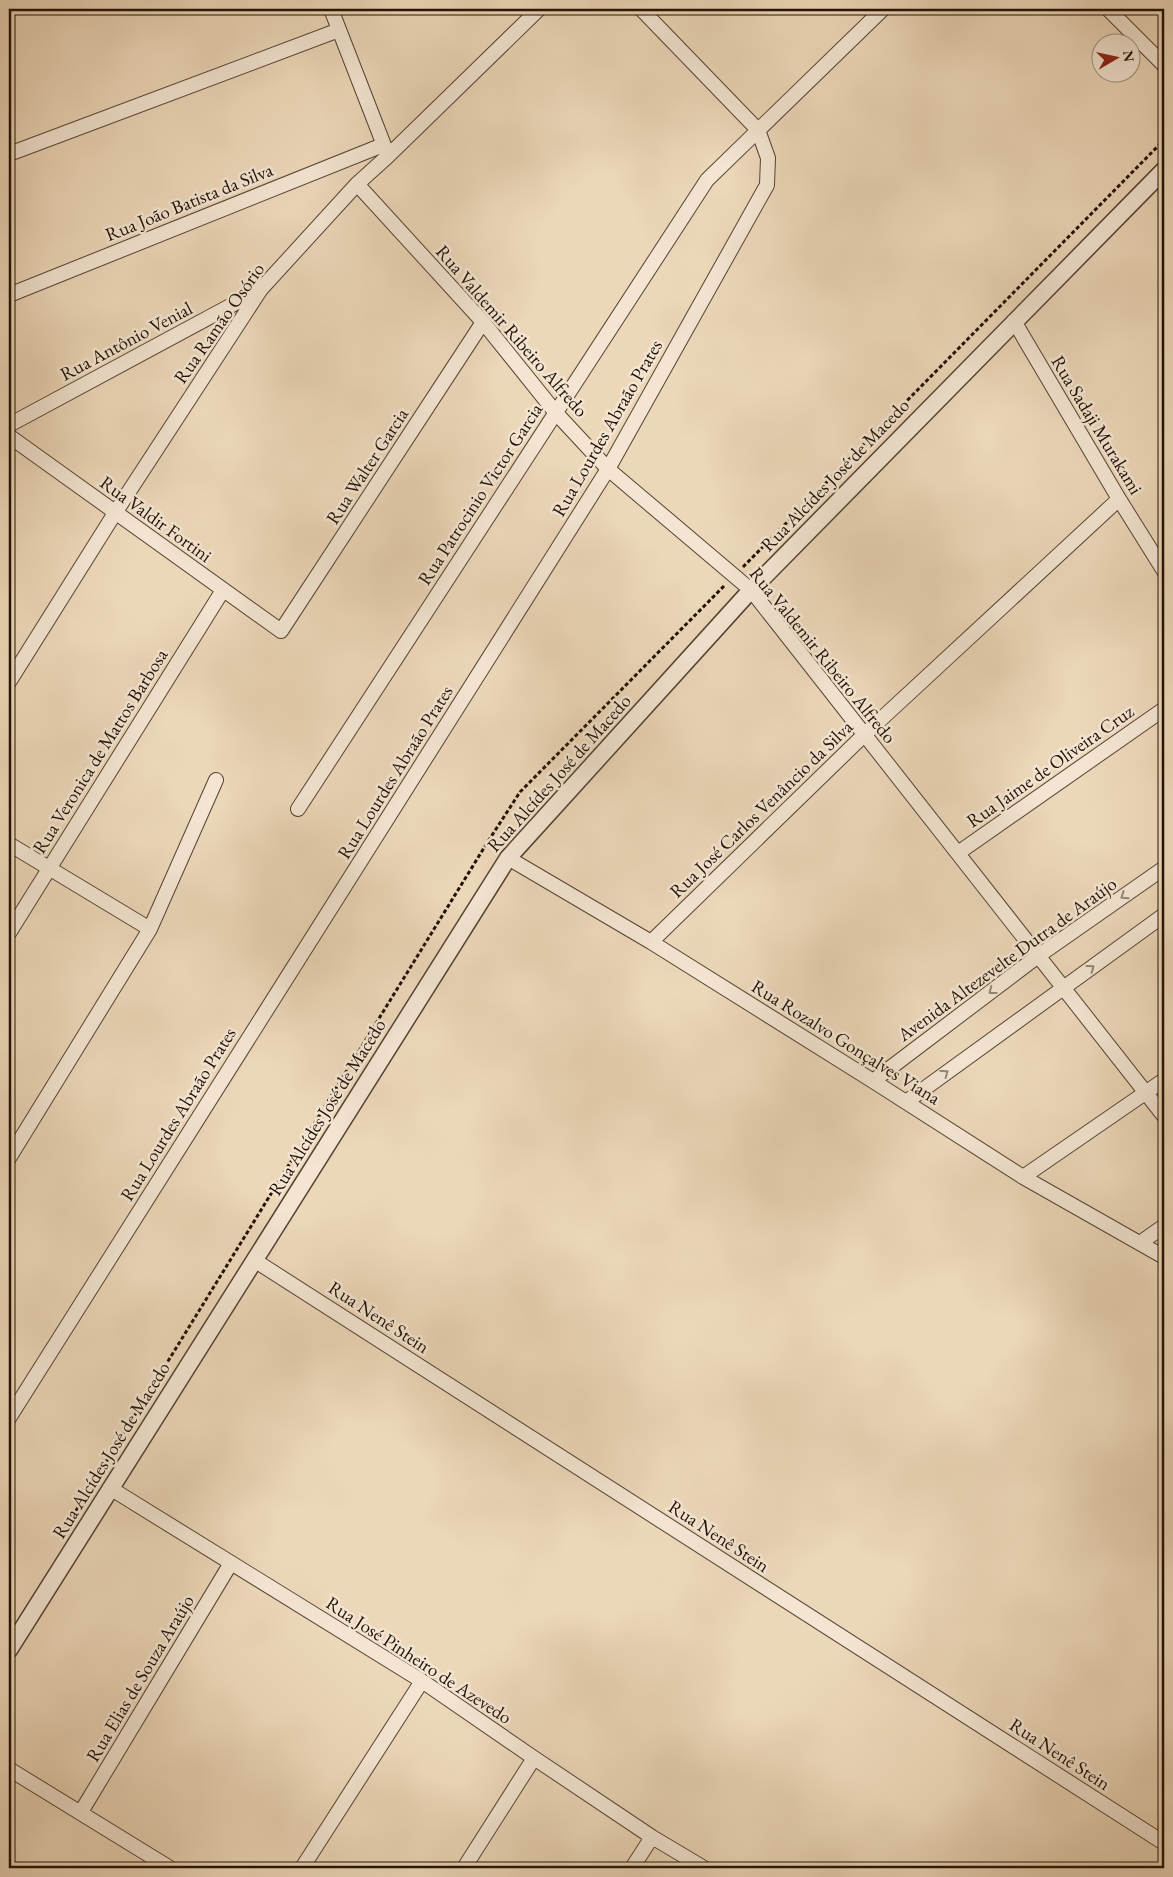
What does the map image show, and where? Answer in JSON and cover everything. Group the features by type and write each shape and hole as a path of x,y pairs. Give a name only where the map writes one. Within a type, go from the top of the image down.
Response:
{"street":[{"path":"331,9 386,150"},
{"name":"Rua Ramão Osório","path":"9,682 115,513 261,289 386,150 539,9"},
{"path":"641,9 758,130"},
{"name":"Rua Patrocinio Victor Garcia","path":"298,809 707,180 883,9"},
{"path":"1108,9 1164,65"},
{"path":"9,154 339,30"},
{"name":"Rua Lourdes Abraão Prates","path":"9,1418 608,469 767,185 768,158 758,130"},
{"name":"Rua João Batista da Silva","path":"9,295 386,150"},
{"name":"Rua Alcídes José de Macedo","path":"9,1650 14,1630 110,1488 508,858 751,590 1164,170"},
{"name":"Rua Valdemir Ribeiro Alfredo","path":"357,184 483,322 556,413 608,469 751,590 1164,1116"},
{"name":"Rua Antônio Venial","path":"9,425 261,289"},
{"name":"Rua Sadaji Murakami","path":"1014,321 1164,572"},
{"name":"Rua Walter Garcia","path":"281,631 483,322"},
{"name":"Rua Valdir Fortini","path":"9,436 281,631"},
{"name":"Rua José Carlos Venâncio da Silva","path":"651,942 865,734 1119,499"},
{"name":"Rua Veronica de Mattos Barbosa","path":"9,933 223,590"},
{"name":"Rua Jaime de Oliveira Cruz","path":"958,853 1164,709"},
{"path":"9,1158 150,929 216,780"},
{"path":"9,844 150,929"},
{"name":"Rua Rozalvo Gonçalves Viana","path":"508,858 651,942 873,1080 1023,1177 1164,1257"},
{"name":"Avenida Altezevelte Dutra de Araújo","path":"873,1080 1038,956 1164,868"},
{"path":"906,1102 1164,915"},
{"path":"1023,1177 1164,1080"},
{"path":"1140,1243 1164,1226"},
{"name":"Rua Nenê Stein","path":"254,1260 1164,1843"},
{"name":"Rua José Pinheiro de Azevedo","path":"110,1488 422,1681 652,1837 704,1868"},
{"name":"Rua Elias de Souza Araújo","path":"81,1812 231,1563"},
{"path":"302,1868 422,1681"},
{"path":"464,1868 534,1758"},
{"path":"9,1769 170,1868"},
{"path":"632,1868 652,1837"}],"path":[{"path":"66,1527 520,792 1164,140"}]}
